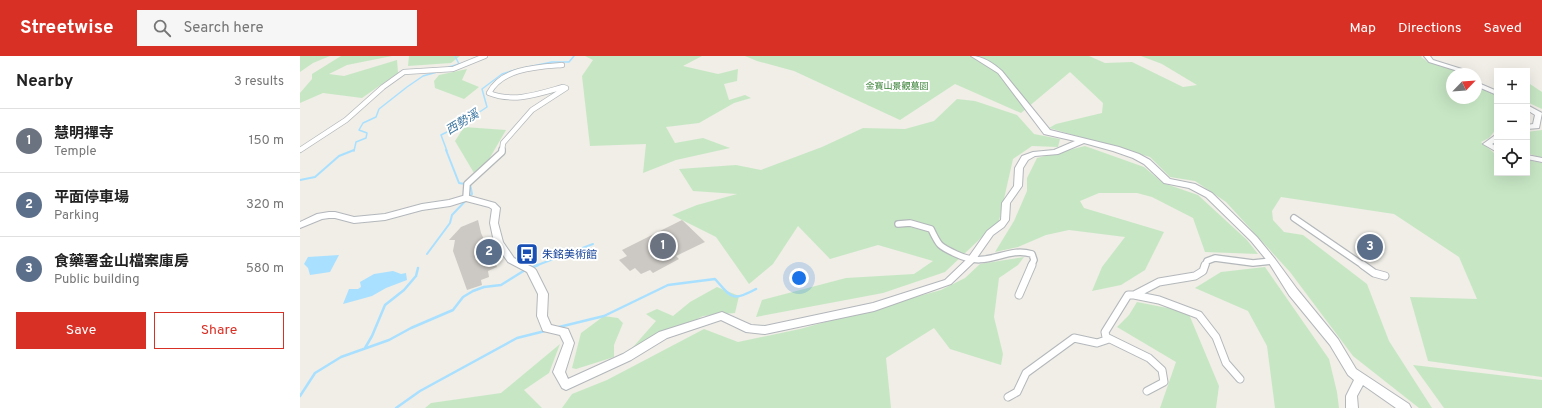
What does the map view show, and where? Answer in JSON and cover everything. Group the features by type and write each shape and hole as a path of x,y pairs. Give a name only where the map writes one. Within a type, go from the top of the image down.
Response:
{"street":[{"path":"300,150 346,120 383,87 404,72 454,69 485,56"},
{"path":"974,56 991,65 1000,72 1047,132 1116,149 1136,156 1147,162 1167,181 1192,186 1205,192 1254,239 1272,261 1293,292 1334,342 1352,372 1360,379 1405,408"},
{"path":"1427,56 1431,61 1453,68"},
{"path":"466,198 467,184 502,152 503,143 532,110 566,88 562,87 514,98 503,98 489,93 490,88 507,75 537,68 562,65"},
{"path":"1482,87 1494,92"},
{"path":"1530,109 1539,114 1536,126 1530,127"},
{"path":"1494,140 1486,144 1494,148"},
{"path":"300,225 320,216 329,215 336,215 354,220 385,217 422,206 450,203 466,198 492,205 496,208 494,223 499,242 511,260 531,270 543,294 542,316 547,328 564,332 569,342 559,372 566,385 627,357 663,335 722,316 750,329 765,330 874,307 948,282 971,260 990,234 1001,226 1005,220 1006,203 1018,186 1020,180 1019,168 1024,158 1033,154 1055,152 1083,141"},
{"path":"1530,158 1542,160"},
{"path":"1294,218 1374,273 1385,276"},
{"path":"898,224 910,223 931,229 940,247 971,260 986,260 1026,251 1032,254 1034,260 1019,295"},
{"path":"1134,295 1159,282 1195,276 1203,271 1207,261 1215,258 1253,263 1272,261"},
{"path":"1147,392 1164,382 1162,370 1149,358 1106,338 1105,332 1128,295 1159,300 1200,315 1216,337 1226,363 1240,379"},
{"path":"1008,397 1017,392 1026,373 1074,338 1096,344 1103,344 1109,339"},
{"path":"1352,408 1350,402 1352,393 1360,379"}],"green space":[{"path":"300,56 330,56 313,63 300,72"},
{"path":"341,56 392,56 347,65 329,74 344,76 397,60 398,73 362,98 323,93 300,103 300,93 312,79 312,74"},
{"path":"409,56 460,56 451,63 408,66"},
{"path":"585,56 702,56 683,66 718,74 738,69 737,81 724,84 729,100 745,95 751,98 734,103 699,123 666,127 675,143 703,138 730,148 676,160 643,173 646,144 590,146 582,76 593,60"},
{"name":"金寶山景觀墓園","path":"745,56 1089,56 1105,63 1132,62 1183,87 1197,85 1162,64 1141,56 1422,56 1421,57 1428,62 1447,68 1446,68 1446,104 1482,104 1482,89 1494,95 1494,132 1489,138 1481,142 1494,153 1494,176 1530,176 1530,161 1542,163 1542,377 1428,361 1410,297 1477,299 1459,257 1394,214 1281,197 1272,211 1273,220 1284,232 1303,235 1367,284 1389,341 1432,408 1419,408 1353,356 1290,272 1226,202 1195,181 1170,177 1150,157 1049,128 1056,124 1102,113 1103,103 1070,72 1021,113 955,84 900,120 794,71 757,61"},
{"path":"467,69 462,80 479,87 464,99 435,88 434,81 439,75"},
{"path":"1530,84 1542,92 1542,109 1530,103"},
{"path":"957,99 975,101 1017,115 1034,134 1060,139 1058,147 1032,146 1013,159 999,221 945,272 883,293 756,317 762,300 846,278 914,274 933,261 878,245 830,259 798,226 773,264 749,284 716,237 672,215 697,205 737,194 693,191 679,169 736,165 761,170 822,147 863,128 905,129 934,121"},
{"path":"464,127 506,130 488,161 474,173 455,141"},
{"path":"1542,130 1542,158 1530,154 1530,132"},
{"path":"1085,146 1144,167 1163,183 1198,195 1247,240 1258,254 1205,252 1193,218 1152,197 1137,193 1099,193 1080,201 1084,208 1164,232 1145,270 1121,285 1092,291 1102,267 1125,237 1069,230 1046,235 1018,247 995,252 1014,221 1027,191 1027,178 1037,158"},
{"path":"1024,257 1018,265 999,278 994,317 1003,354 1001,365 950,349 934,328 886,358 891,408 562,408 572,394 607,380 704,329 738,342 800,329 941,290 965,278 980,264"},
{"path":"1265,267 1329,359 1337,392 1339,408 1275,408 1267,346 1248,311 1195,288 1221,272"},
{"path":"717,287 739,296 735,313 703,316 626,355 656,321 646,314 657,309 673,316 690,302"},
{"path":"1137,302 1188,312 1219,386 1216,408 1160,408 1176,362 1117,327 1129,315"},
{"path":"604,316 618,318 623,323 614,345 614,357 576,369 572,368 581,333"},
{"path":"560,344 549,373 524,390 542,408 425,408 431,403 501,393"},
{"path":"1413,365 1542,380 1542,408 1444,408"}],"water":[{"path":"339,255 330,272 310,275 308,268 304,264 308,257"},
{"path":"393,271 401,274 406,273 407,280 386,288 372,296 343,304 349,289 358,289 361,287 360,282 374,274"}],"building":[{"path":"478,220 481,233 497,267 488,271 489,277 481,280 482,285 467,290 453,251 455,240 449,240 461,227"},
{"path":"682,220 705,242 676,256 679,259 653,273 650,270 641,274 635,268 630,271 619,260 627,256 622,250"}],"waterway":[{"path":"449,67 459,64 455,56"},
{"name":"西勢溪","path":"523,68 552,62 569,62 574,56"},
{"name":"西勢溪","path":"447,151 441,135 457,127 487,107 482,89 502,74 515,70"},
{"path":"354,151 356,142 366,138 367,133 359,130 363,123 376,117 379,109 407,87 423,76 437,72"},
{"path":"300,180 315,177 339,156 354,150"},
{"name":"西勢溪","path":"446,150 459,183 465,184"},
{"name":"西勢溪","path":"427,254 450,223 452,215 472,194 470,184"},
{"path":"535,266 593,244"},
{"path":"531,268 538,265"},
{"name":"西勢溪","path":"365,348 372,336 385,305 404,290 416,276 418,268"},
{"path":"300,396 315,373 341,357 389,340 411,328 453,310 463,297 473,291 484,287 501,285 525,270"},
{"path":"559,327 604,316 668,285 715,279 729,294 737,297 756,289"},
{"path":"396,408 420,391 517,338 545,331"}],"place":[{"name":"慧明禪寺","path":"663,246"},
{"name":"食藥署金山檔案庫房","path":"1370,247"},
{"name":"平面停車場","path":"489,252"},
{"name":"朱銘美術館","path":"527,254"}]}
